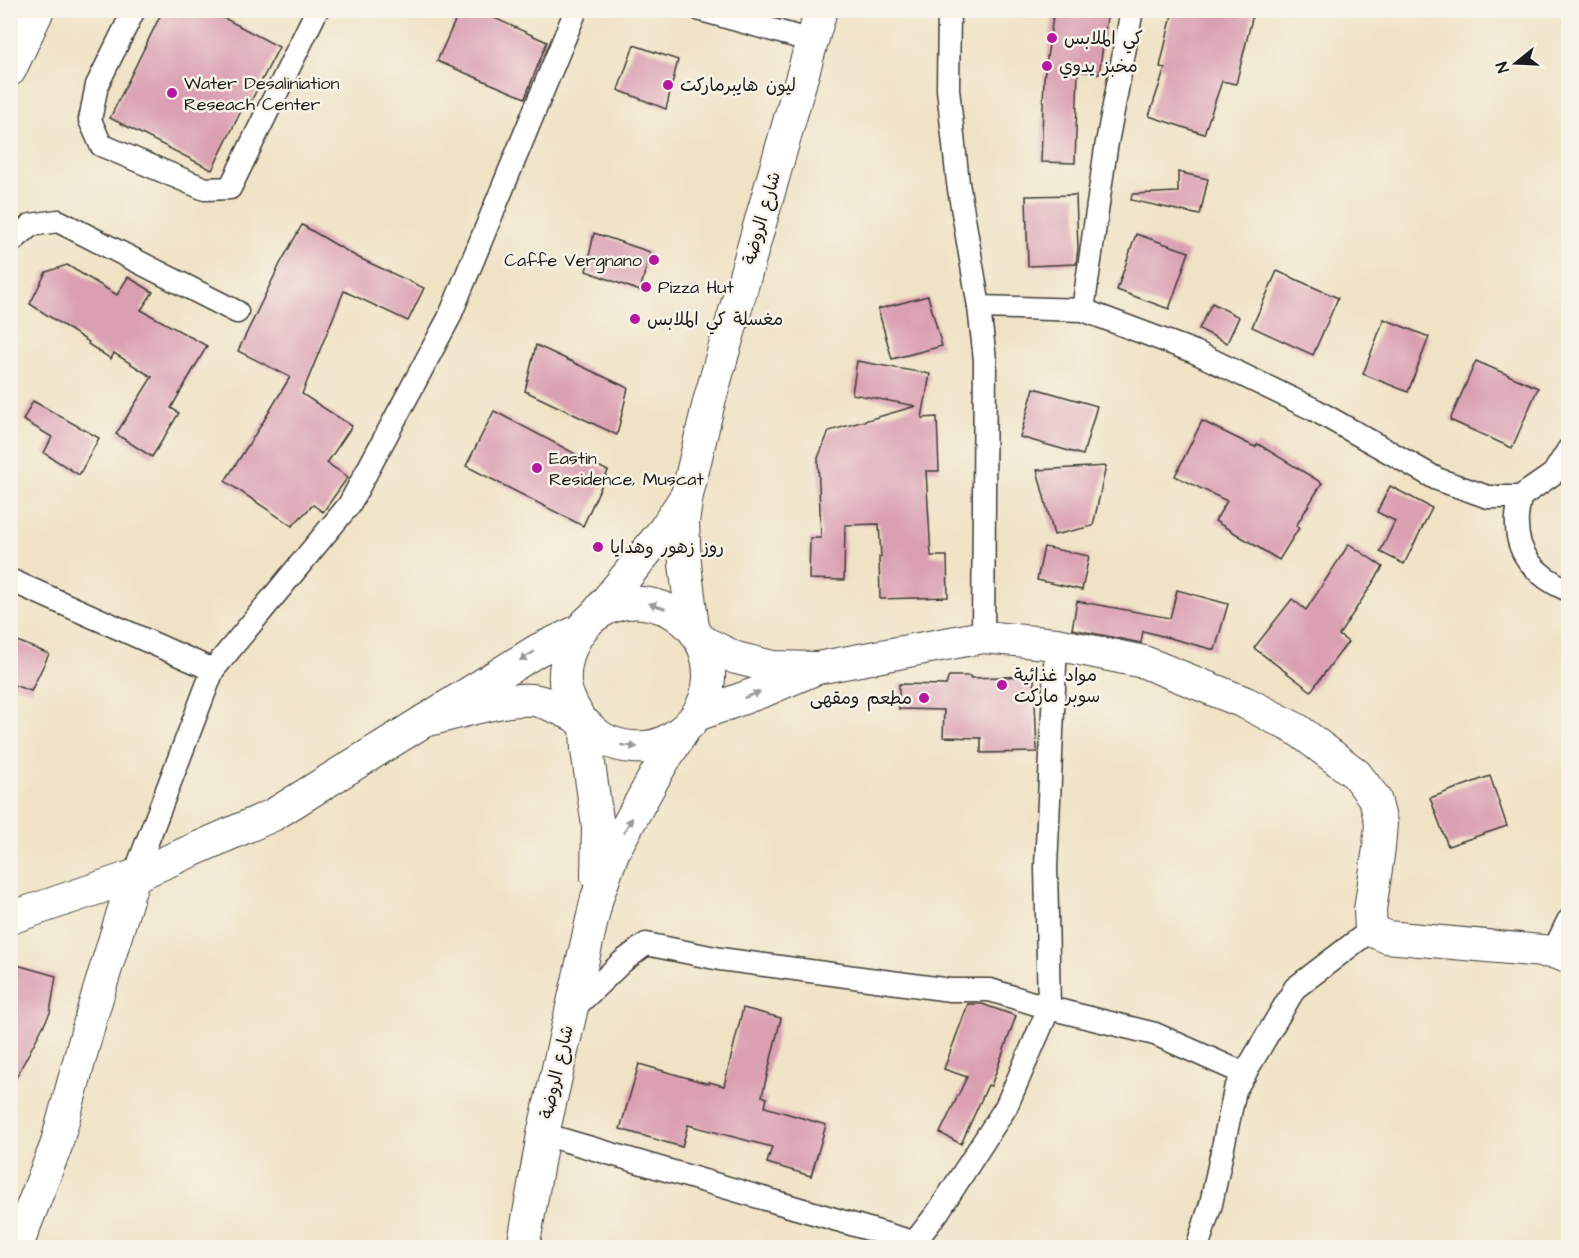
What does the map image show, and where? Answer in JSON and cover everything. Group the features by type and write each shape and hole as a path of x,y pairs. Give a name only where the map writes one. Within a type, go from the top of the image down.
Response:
{"street":[{"path":"10,70 38,10"},
{"path":"134,10 98,85 90,120 93,128 101,146 205,189 230,188 317,10"},
{"path":"16,1248 56,1146 92,1014 134,876 213,670 349,505 449,318 576,10"},
{"path":"700,10 812,41"},
{"name":"شارع الروضة","path":"697,634 684,553 683,522 687,495 709,402 821,10"},
{"path":"949,10 948,89 958,183 979,307 985,360 983,637"},
{"path":"1083,310 1106,148 1132,10"},
{"path":"10,243 31,225 58,221 237,312"},
{"path":"979,307 1083,310 1195,352 1315,411 1437,479 1488,496 1520,497 1553,474 1569,450"},
{"name":"شارع الروضة","path":"587,623 664,530 687,495"},
{"path":"1520,497 1516,525 1523,553 1536,571 1569,590"},
{"path":"10,580 213,670"},
{"path":"10,918 134,876 273,814 538,650 620,603 647,602 672,611 697,634 736,658 772,667 817,668 983,637 1056,645 1144,662 1246,703 1298,730 1356,774 1375,799 1381,823 1370,910 1371,930"},
{"path":"583,722 566,690 566,658 587,623"},
{"path":"690,723 708,692 709,666 697,634"},
{"path":"543,1134 911,1245 938,1212 1006,1107 1049,1008 1046,867 1056,645"},
{"path":"424,721 514,700 534,700 583,722 603,739 623,746 645,747 665,742 690,723 817,668"},
{"name":"شارع الروضة","path":"583,722 598,826 597,898"},
{"name":"شارع الروضة","path":"523,1248 543,1134 597,898 614,850 661,765 690,723"},
{"path":"1371,930 1387,938 1561,954 1569,921"},
{"path":"1197,1248 1211,1204 1235,1090 1295,988 1371,930"},
{"path":"571,1011 622,962 646,945 720,959 938,988 990,990 1049,1008 1155,1034 1245,1074"}],"building":[{"name":"Water Desaliniation Reseach Center","path":"163,10 209,10 279,47 251,101 247,99 212,170 110,118"},
{"path":"460,10 477,10 547,42 525,98 437,61"},
{"path":"1054,10 1108,10 1099,74 1078,71 1075,163 1041,162 1044,78"},
{"path":"1173,10 1254,10 1236,84 1222,81 1204,134 1149,116 1165,68 1160,67"},
{"path":"634,45 678,60 666,109 618,90"},
{"path":"1178,172 1208,179 1200,215 1131,200 1132,194 1178,192"},
{"path":"1076,195 1078,248 1076,264 1028,266 1026,196"},
{"path":"302,225 357,257 424,288 408,321 344,291 302,394 352,426 327,463 348,477 323,512 313,505 292,526 225,481 290,377 238,351 280,264"},
{"path":"594,233 650,252 640,291 586,271"},
{"path":"1136,234 1189,252 1169,309 1117,290"},
{"path":"67,265 117,295 128,277 153,292 141,310 207,346 171,408 179,413 152,457 116,434 152,377 114,353 111,359 30,304 46,272"},
{"path":"1277,271 1338,298 1313,355 1252,327"},
{"path":"928,296 942,346 892,359 878,309"},
{"path":"1212,303 1239,317 1227,343 1199,329"},
{"path":"1384,319 1429,337 1408,392 1363,374"},
{"path":"536,345 628,388 617,435 525,391"},
{"path":"857,361 930,374 922,418 937,417 939,471 926,471 931,556 947,556 948,597 880,599 879,524 845,525 844,580 809,579 810,538 821,538 818,458 829,431 916,406 852,394"},
{"path":"1476,361 1538,388 1512,448 1450,420"},
{"path":"1034,388 1097,406 1083,455 1020,437"},
{"path":"33,401 99,438 79,475 44,453 52,437 23,420"},
{"name":"Eastin Residence, Muscat","path":"494,411 608,471 583,526 466,466"},
{"path":"1202,421 1255,447 1258,444 1322,483 1296,526 1299,528 1279,560 1215,521 1227,501 1175,476"},
{"path":"1106,466 1093,526 1054,535 1037,470"},
{"path":"1390,486 1432,508 1404,564 1380,552 1395,521 1377,512"},
{"path":"1349,544 1383,567 1339,635 1348,642 1311,691 1254,648 1292,599 1306,610"},
{"path":"1044,547 1089,556 1082,590 1037,580"},
{"path":"1177,590 1228,604 1215,650 1143,631 1141,643 1072,629 1077,601 1170,618"},
{"path":"10,638 49,654 31,691 10,684"},
{"path":"949,676 970,676 970,678 1034,676 1037,752 981,753 981,738 943,737 944,710 899,709 899,684 946,685"},
{"path":"1490,776 1507,826 1448,846 1430,798"},
{"path":"10,963 56,976 50,1013 10,1089"},
{"path":"968,1004 982,1004 1016,1016 991,1086 988,1085 961,1144 940,1133 967,1077 944,1069"},
{"path":"743,1008 781,1018 762,1096 767,1098 765,1107 826,1125 811,1176 767,1163 772,1147 688,1125 682,1147 620,1129 639,1064 709,1084 709,1082 724,1086"}],"place":[{"name":"كي الملابس","path":"1052,38"},
{"name":"مخبز يدوي","path":"1047,66"},
{"name":"ليون هايبرماركت","path":"668,85"},
{"name":"Water Desaliniation Reseach Center","path":"172,93"},
{"name":"Caffe Vergnano","path":"654,260"},
{"name":"Pizza Hut","path":"646,287"},
{"name":"مغسلة كي الملابس","path":"635,319"},
{"name":"Eastin Residence, Muscat","path":"537,468"},
{"name":"روز زهور وهدايا","path":"598,547"},
{"name":"مواد غذائية سوبر ماركت","path":"1002,685"},
{"name":"مطعم ومقهى","path":"924,698"}]}
